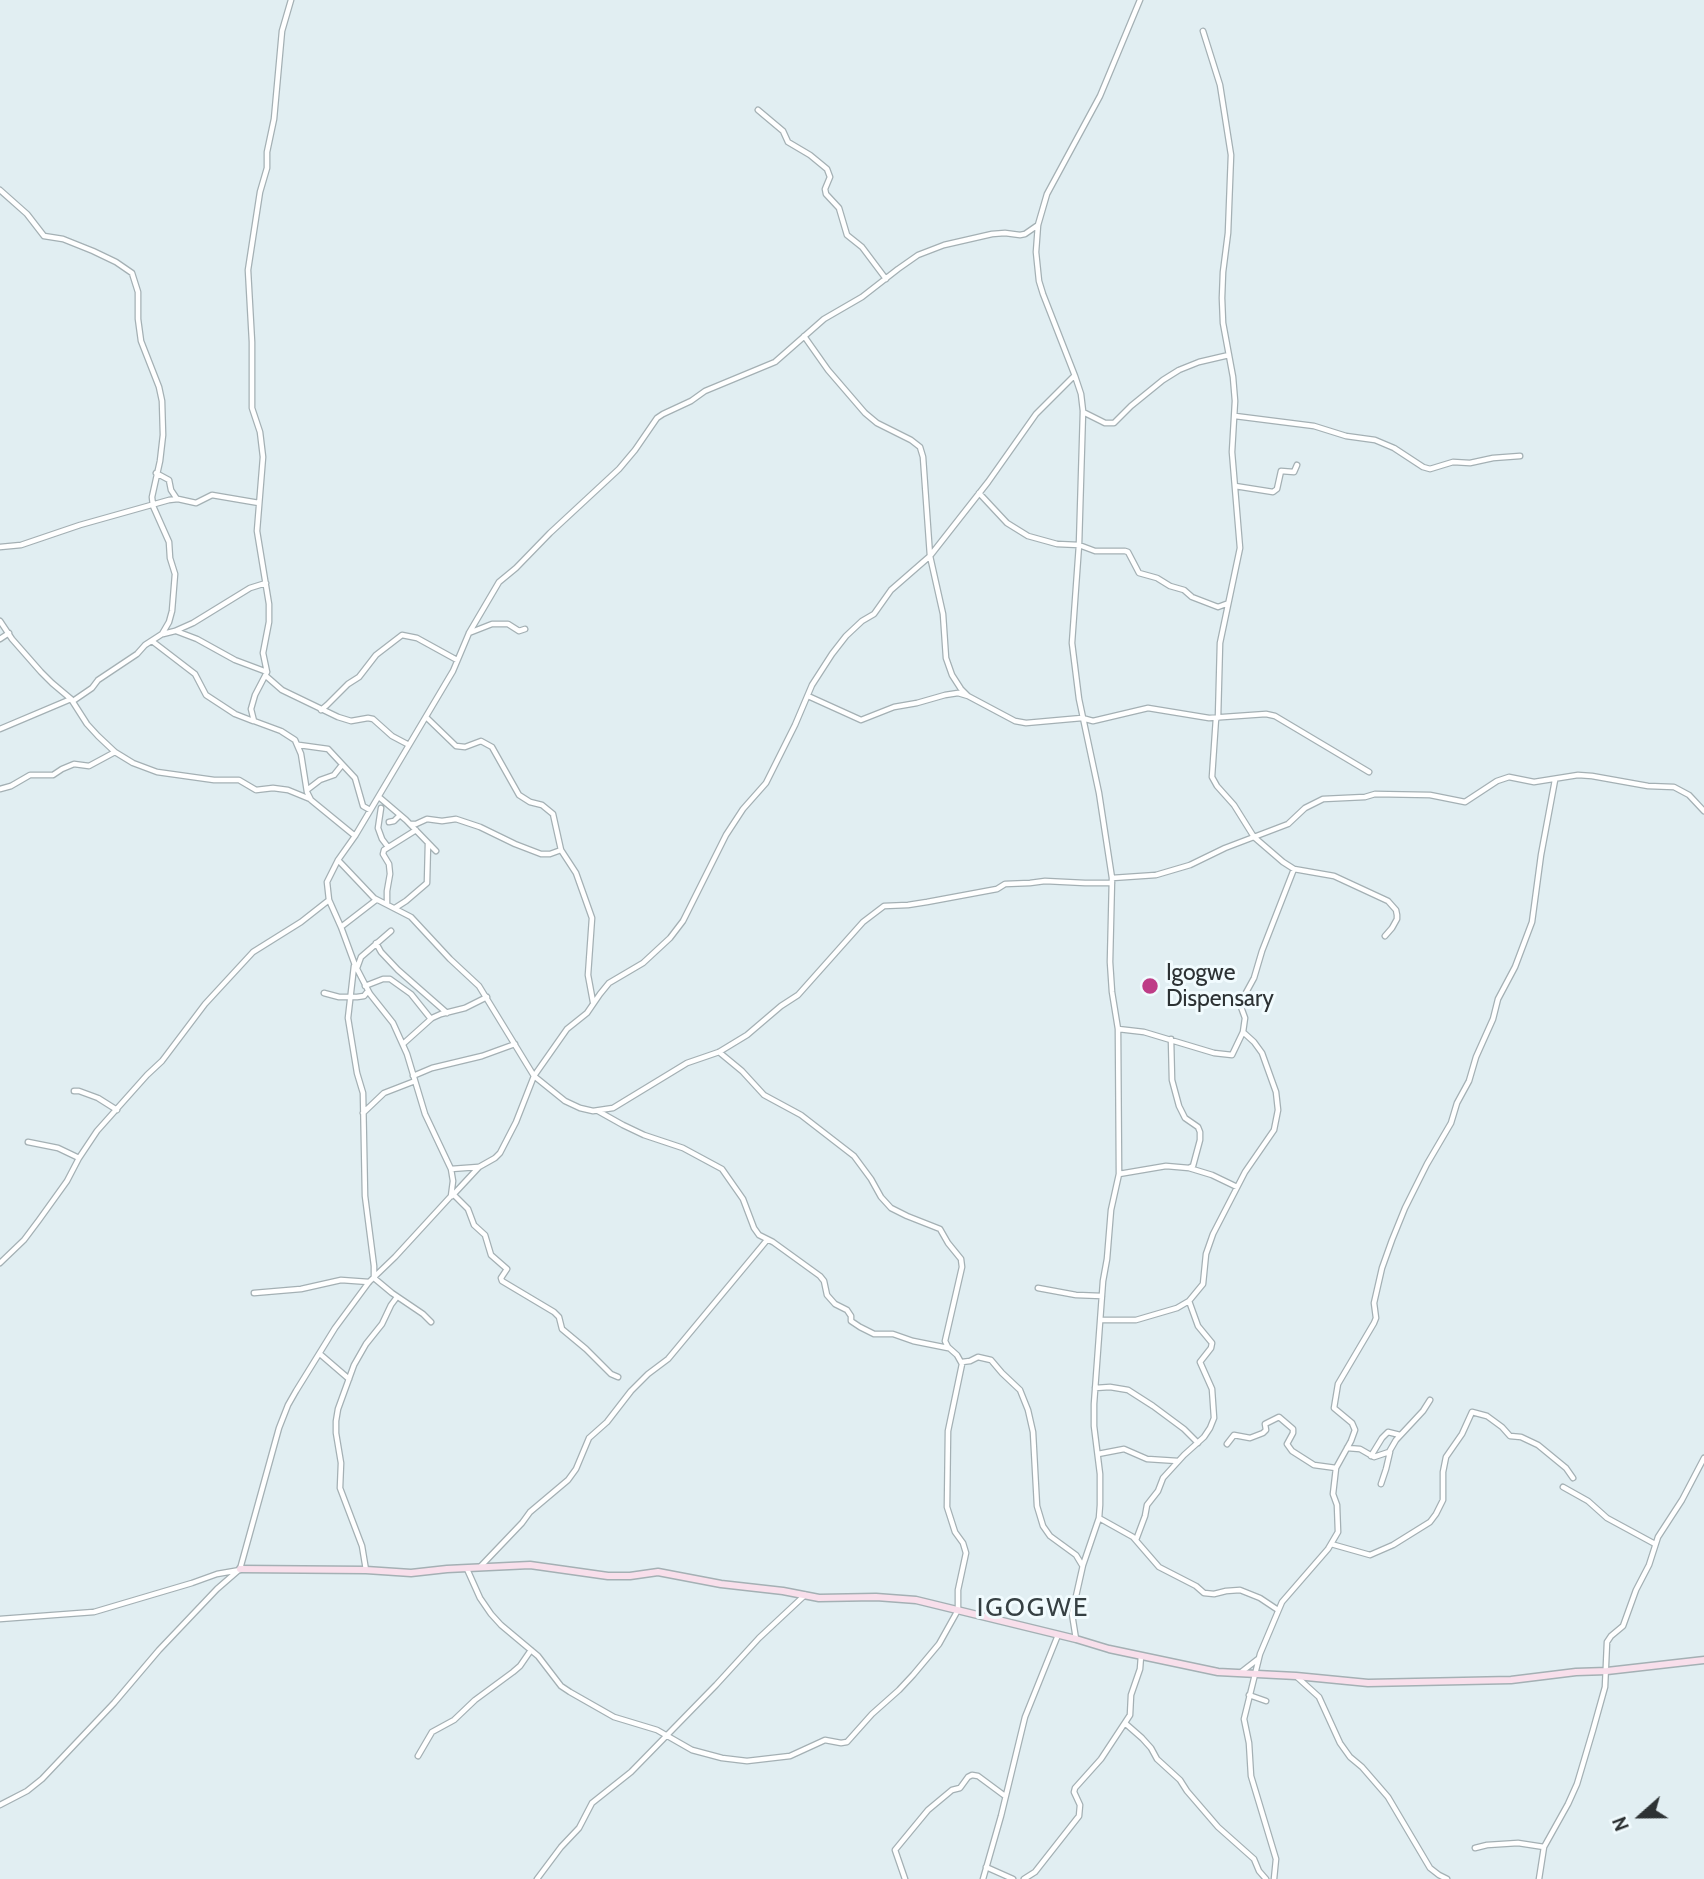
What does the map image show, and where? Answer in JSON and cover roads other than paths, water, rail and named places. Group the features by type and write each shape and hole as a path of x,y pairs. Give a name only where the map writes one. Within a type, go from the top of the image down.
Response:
{"main road":[{"path":"240,1569 411,1573 530,1565 608,1576 658,1572 720,1584 829,1599 876,1597 928,1602 1109,1649 1239,1674 1384,1683 1507,1681 1704,1660"}],"street":[{"path":"254,721 252,702 267,674 263,653 270,604 257,531 263,457 260,432 252,408 248,270 260,192 267,168 282,31 291,0"},
{"path":"1076,1639 1072,1614 1083,1565 1099,1518 1101,1493 1093,1414 1111,1210 1119,1174 1118,1029 1110,962 1112,881 1072,643 1079,545 1083,412 1075,376 1039,281 1036,252 1038,225 1048,194 1100,96 1140,0"},
{"path":"1203,31 1220,85 1231,155 1222,299 1225,337 1233,377 1235,416 1232,452 1240,548 1220,643 1212,777 1254,837 1283,862 1294,869 1334,876 1388,901 1396,910 1397,919 1385,936"},
{"path":"758,110 783,131 788,142 828,169 830,177 825,189 826,194 839,208 847,234 862,247 886,279"},
{"path":"0,190 27,214 44,236 62,239 93,251 117,262 132,273 138,292 141,341 162,401 160,461 152,497 153,506 169,542 175,574 172,611 162,634"},
{"path":"618,1377 611,1374 562,1329 559,1317 554,1312 502,1281 507,1269 491,1255 485,1235 474,1225 468,1209 453,1195 451,1169 425,1114 403,1044 393,1023 355,967 329,900 327,881 453,671 469,633 499,582 619,469 657,418 705,391 775,362 824,319 862,298 907,262 929,250 992,234 1025,234 1038,225"},
{"path":"804,336 828,370 865,412 877,423 920,447 930,556 943,614 946,658 961,689 968,696"},
{"path":"1083,412 1105,423 1114,423 1131,406 1179,370 1229,355"},
{"path":"0,1805 43,1779 159,1650 217,1589 240,1569 279,1428 296,1391 342,1318 372,1280 479,1167 500,1153 516,1122 534,1076 561,1037 587,1013 609,983 643,963 683,921 726,835 766,783 824,664 862,621 874,614 891,590 930,556 1036,414 1075,376"},
{"path":"1235,416 1314,426 1353,438 1375,440 1430,469 1453,462 1470,463 1520,456"},
{"path":"1235,486 1273,492 1277,489 1281,471 1294,472 1297,466"},
{"path":"156,473 169,480 172,494 177,499"},
{"path":"979,492 1007,523 1021,533 1048,542 1079,545 1100,551 1128,552 1139,573 1157,578 1184,590 1192,597 1218,607 1227,604"},
{"path":"0,547 21,545 90,522 177,499 196,503 208,496 222,495 260,503"},
{"path":"158,517 164,502"},
{"path":"0,729 72,700 162,634 176,631 250,588 266,583"},
{"path":"0,621 16,644 52,683 72,700 87,724 115,752 133,763 150,771 214,780 239,780 256,790 281,788 299,793 355,836"},
{"path":"469,633 492,624 508,624 519,631 525,629"},
{"path":"176,631 267,674 282,690 321,710 351,721 371,718 409,745"},
{"path":"0,639 9,633"},
{"path":"321,710 359,677 376,655 402,635 417,638 457,660"},
{"path":"152,641 195,674 206,695 230,712 289,735 299,745 311,800"},
{"path":"808,696 861,720 894,707 958,693 1021,722 1034,723 1083,718 1093,721 1148,708 1217,718 1266,714 1275,716 1369,772"},
{"path":"426,717 456,746 465,747 481,740 492,747 519,795 542,805 553,814 561,850 576,873 592,918 588,975 593,1003"},
{"path":"299,745 326,748 355,778 363,806 370,810 389,805"},
{"path":"0,789 30,775 52,775 74,764 89,766 115,752"},
{"path":"307,790 320,780 334,775 342,764"},
{"path":"598,1111 613,1108 687,1063 719,1052 747,1035 798,995 863,922 884,906 908,905 997,889 1005,884 1112,881 1181,869 1225,848 1288,824 1305,808 1323,799 1375,794 1430,795 1465,803 1504,778 1534,782 1578,775 1648,786 1674,787 1689,795 1704,811"},
{"path":"1274,1879 1275,1857 1251,1776 1244,1719 1249,1695 1259,1658 1278,1610 1287,1594 1331,1544 1338,1530 1337,1504 1333,1494 1336,1468 1355,1430 1352,1423 1334,1408 1338,1384 1374,1323 1374,1303 1392,1240 1427,1164 1451,1123 1493,1019 1498,999 1515,967 1532,922 1555,780"},
{"path":"379,797 436,851"},
{"path":"381,808 377,828 388,847"},
{"path":"389,822 400,815"},
{"path":"410,824 427,818 442,821 456,819 541,854 547,855 561,850"},
{"path":"387,905 390,874 383,852 415,830"},
{"path":"395,908 427,883 428,843"},
{"path":"338,859 376,900 411,917 479,986 534,1076 565,1101 580,1108 598,1111 644,1135 683,1148 722,1170 743,1199 756,1232 823,1278 827,1295 851,1315 850,1320 874,1334 894,1334 948,1348 962,1362 949,1424 947,1453 947,1507 955,1532 966,1553 958,1590 958,1610 939,1644 918,1669 845,1743 825,1740 790,1756 747,1761 692,1750 647,1726 614,1717 561,1686 538,1656 491,1614 480,1598 467,1569"},
{"path":"1118,1029 1144,1032 1214,1053 1232,1055 1243,1032 1245,1016 1241,1007 1242,1000 1254,978 1294,869"},
{"path":"0,1263 24,1240 39,1220 67,1181 97,1131 162,1061 205,1004 253,952 301,922 329,900"},
{"path":"341,927 376,900"},
{"path":"372,1280 371,1243 366,1213 363,1093 348,1018 355,967 360,957 391,931"},
{"path":"376,943 390,962 447,1013"},
{"path":"364,996 367,988 383,979 390,979 411,994 431,1019"},
{"path":"324,993 375,999"},
{"path":"403,1044 431,1019 465,1008 487,997"},
{"path":"1101,1321 1144,1319 1177,1308 1189,1301 1203,1284 1206,1254 1213,1234 1245,1172 1274,1130 1278,1110 1276,1092 1262,1053 1243,1032"},
{"path":"1171,1039 1172,1080 1178,1106 1185,1118 1198,1127 1200,1132 1194,1163 1189,1168"},
{"path":"363,1113 384,1093 432,1068 482,1056 515,1044"},
{"path":"719,1052 742,1071 764,1095 801,1115 854,1156 891,1208 942,1232 962,1262 946,1336 948,1348"},
{"path":"74,1091 91,1095 117,1110"},
{"path":"28,1142 58,1149 79,1158"},
{"path":"1119,1174 1166,1166 1189,1168 1237,1187"},
{"path":"451,1169 479,1167"},
{"path":"480,1568 530,1512 568,1480 576,1469 589,1438 615,1413 650,1371 668,1359 767,1240"},
{"path":"254,1293 301,1289 341,1280 372,1280 431,1321"},
{"path":"1038,1288 1076,1295 1102,1296"},
{"path":"366,1570 362,1546 340,1485 341,1463 336,1421 351,1371 397,1297"},
{"path":"1136,1540 1147,1505 1163,1478 1210,1428 1214,1414 1212,1389 1200,1362 1213,1344 1198,1326 1189,1301"},
{"path":"320,1354 349,1379"},
{"path":"962,1362 978,1357 991,1360 1020,1390 1033,1432 1037,1506 1043,1526 1050,1536 1076,1555 1083,1565"},
{"path":"1095,1388 1128,1390 1184,1429 1198,1443"},
{"path":"1381,1484 1390,1452 1400,1435 1430,1401"},
{"path":"1331,1544 1370,1555 1393,1545 1430,1522 1443,1500 1446,1457 1461,1436 1472,1412 1487,1416 1510,1436 1521,1437 1538,1445 1563,1465 1573,1478"},
{"path":"1227,1444 1234,1435 1250,1438 1263,1433 1266,1430 1265,1423 1279,1417 1293,1429 1287,1443 1292,1451 1314,1465 1336,1468"},
{"path":"1371,1456 1388,1432 1400,1435"},
{"path":"1346,1448 1357,1448 1374,1457 1390,1452"},
{"path":"1098,1454 1124,1449 1147,1459 1178,1461"},
{"path":"1539,1879 1544,1847 1577,1784 1602,1700 1607,1671 1607,1642 1623,1626 1655,1544 1697,1478 1704,1458"},
{"path":"1563,1487 1588,1501 1607,1518 1655,1544"},
{"path":"1099,1518 1136,1540 1159,1567 1196,1586 1205,1594 1240,1590 1260,1598 1278,1610"},
{"path":"0,1619 94,1612 240,1569"},
{"path":"537,1879 579,1828 592,1802 626,1777 755,1642 806,1595"},
{"path":"983,1879 1025,1717 1058,1635"},
{"path":"418,1756 432,1732 454,1720 475,1700 513,1672 531,1650"},
{"path":"1024,1879 1035,1872 1077,1819 1080,1805 1075,1788 1101,1759 1126,1724 1131,1713 1131,1695 1140,1669 1141,1656"},
{"path":"1239,1674 1259,1658"},
{"path":"1296,1676 1319,1698 1340,1743 1388,1797 1430,1868 1447,1879"},
{"path":"1249,1695 1266,1701"},
{"path":"1126,1724 1180,1780 1218,1827 1254,1859 1266,1879"},
{"path":"905,1879 895,1850 928,1810 952,1790 960,1788 971,1775 978,1776 1005,1796"},
{"path":"1475,1848 1518,1843 1544,1847"},
{"path":"986,1867 1013,1879"}],"place":[{"name":"Igogwe Dispensary","path":"1150,986"}],"district":[{"name":"IGOGWE","path":"1033,1608"}]}
